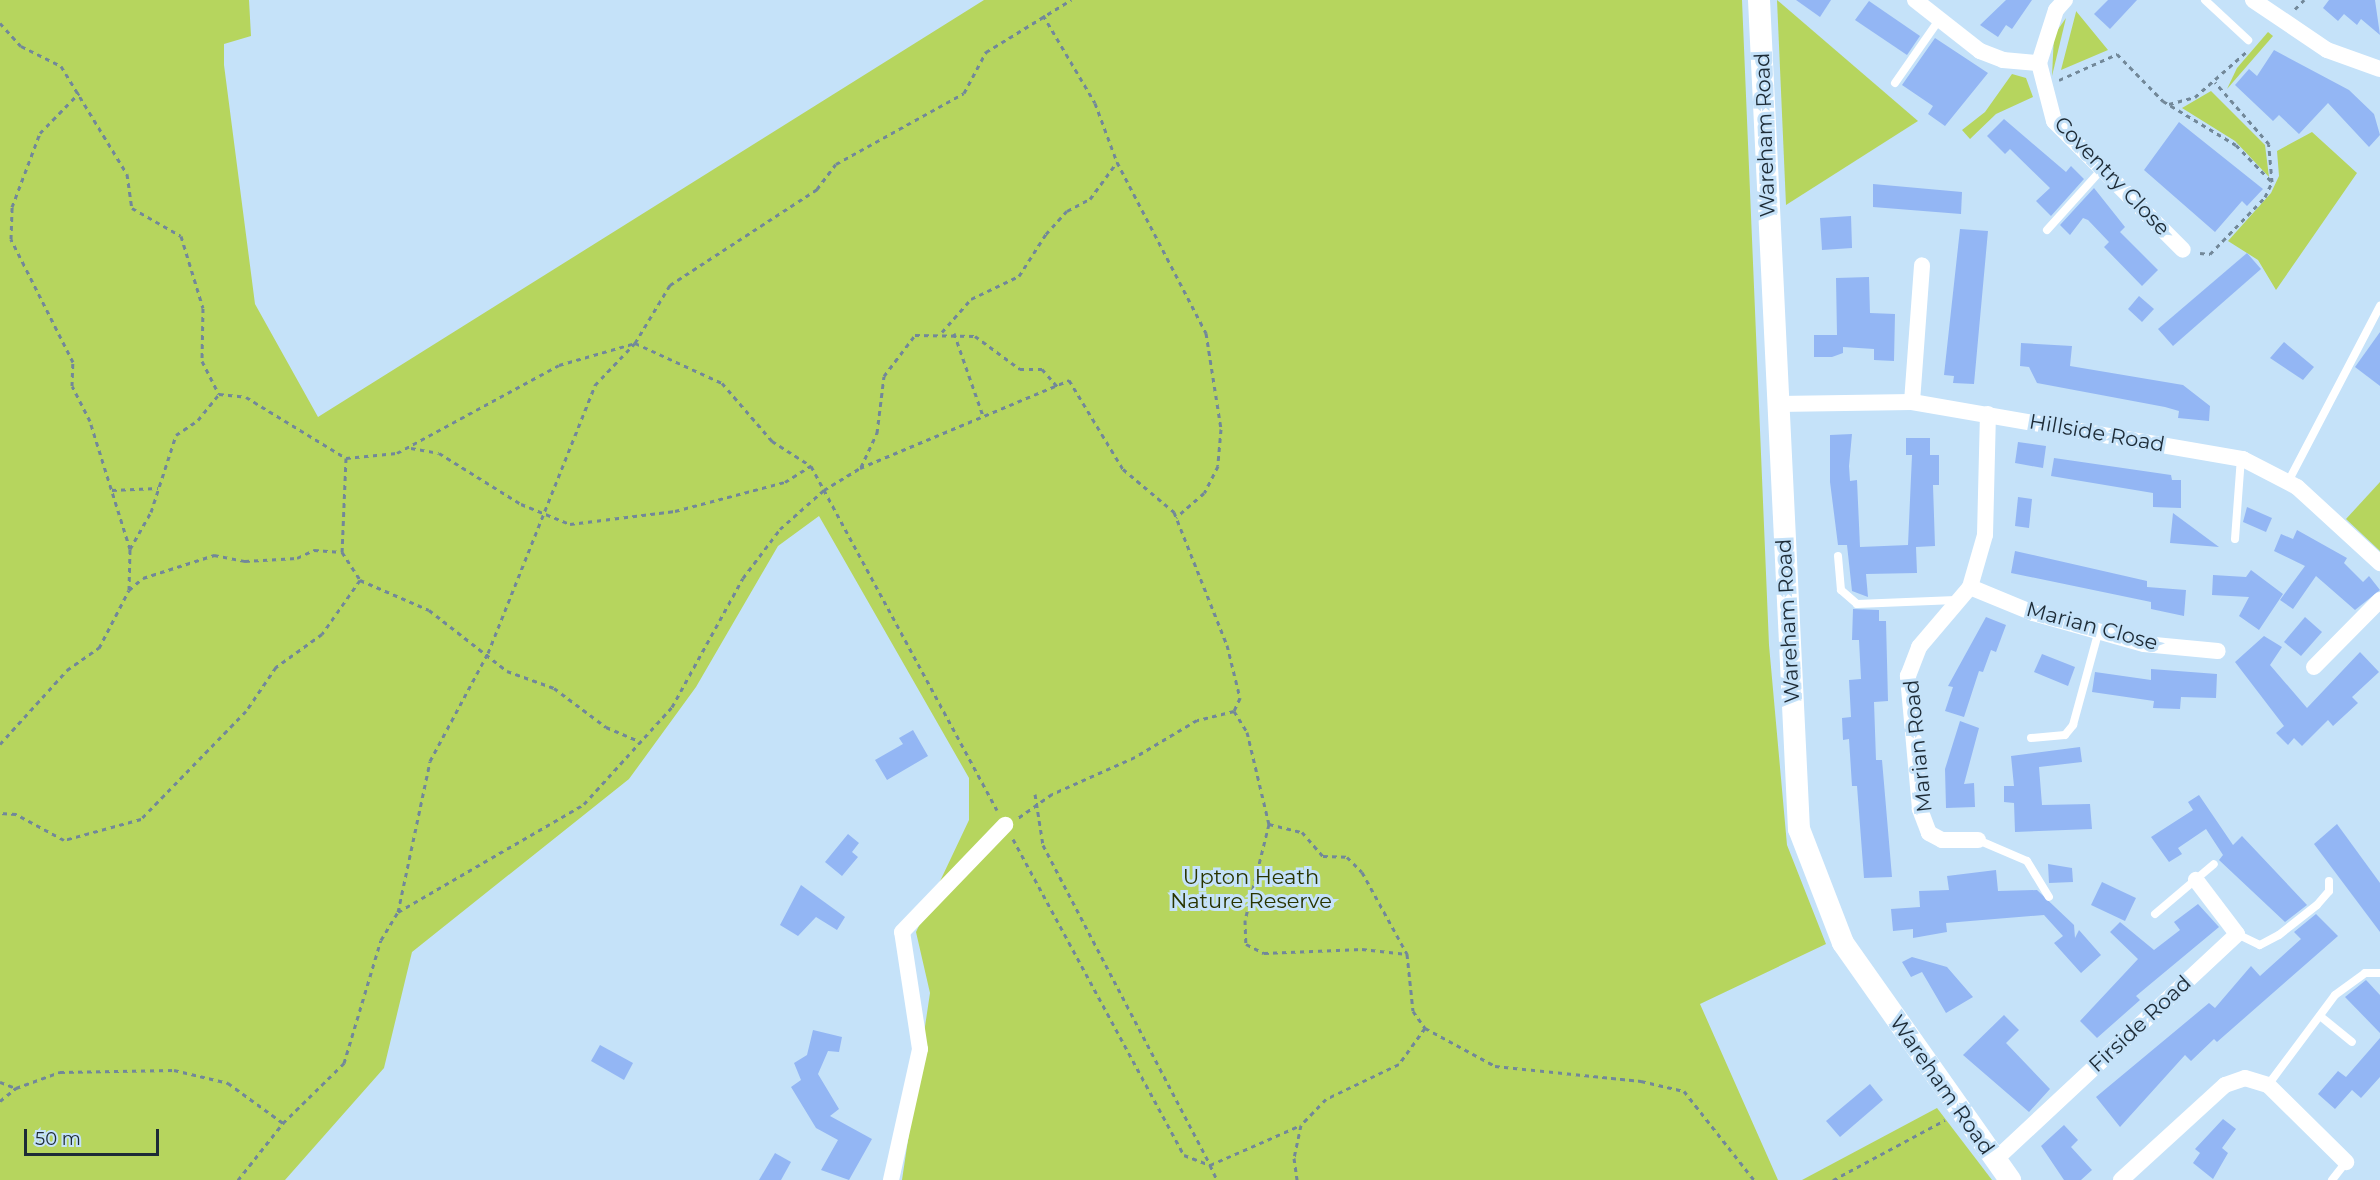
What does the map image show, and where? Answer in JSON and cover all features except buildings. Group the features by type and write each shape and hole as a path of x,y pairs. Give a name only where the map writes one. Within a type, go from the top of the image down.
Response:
{"street":[{"name":"Wareham Road","path":"1759,0 1798,830 1843,943 2010,1180"},
{"path":"1915,0 1980,51 2002,60 2039,63"},
{"name":"Coventry Close","path":"2065,0 2056,10 2039,63 2051,83 2054,121 2104,167 2183,250"},
{"path":"2253,0 2326,50 2380,69"},
{"path":"1912,402 1922,265"},
{"name":"Hillside Road","path":"1777,404 1912,402 2241,458 2288,482 2380,563"},
{"name":"Marian Road","path":"1978,840 1941,840 1929,833 1920,809 1909,687 1919,647 1970,587 1985,535 1988,414"},
{"name":"Marian Close","path":"1970,587 2033,613 2144,644 2218,651"},
{"path":"2314,667 2380,600"},
{"path":"891,1180 920,1049 902,932 1005,825"},
{"path":"2196,880 2236,934"},
{"name":"Firside Road","path":"1995,1160 2236,934"},
{"path":"2121,1180 2225,1085 2245,1078 2268,1085 2346,1162"}],"lane":[{"path":"2208,1 2251,41"},
{"path":"1895,83 1939,20"},
{"path":"2046,230 2104,167"},
{"path":"2288,482 2376,329 2380,306"},
{"path":"2235,539 2241,458"},
{"path":"1838,556 1841,590 1857,604 1959,600"},
{"path":"2031,738 2065,735 2073,724 2099,630"},
{"path":"1978,840 2027,861 2049,897"},
{"path":"2155,914 2214,864"},
{"path":"2236,934 2260,945 2279,935 2317,905 2329,891 2329,881"},
{"path":"2268,1085 2320,1016 2352,980 2380,973"},
{"path":"2320,1016 2352,1042"},
{"path":"2332,1180 2346,1162"}],"path":[{"path":"238,1180 283,1124 344,1063 381,940 398,912 430,761 488,653 595,385 635,343 670,285 817,189 836,164 964,93 986,52 1043,15 1071,0"},
{"path":"2278,17 2304,0"},
{"path":"1043,15 1095,103 1117,162 1206,333 1221,429 1218,466 1204,493 1175,518"},
{"path":"0,23 21,46 61,66 80,93 127,174 132,208 181,236 203,308 202,361 219,394"},
{"path":"2169,104 2216,82 2251,41"},
{"path":"2051,83 2117,54 2169,104 2236,145 2272,182"},
{"path":"2051,83 2056,75"},
{"path":"2183,250 2210,254 2265,197 2272,182 2269,144 2216,82"},
{"path":"2051,83 2062,89"},
{"path":"80,93 40,133 12,207 11,239 73,362 72,386 90,421 130,549 129,590"},
{"path":"942,332 971,299 1019,276 1046,234 1067,211 1090,199 1117,162"},
{"path":"860,468 877,433 884,376 915,335 942,332 975,336 1020,369 1042,369 1057,387"},
{"path":"954,333 983,416"},
{"path":"219,394 246,397 346,458 409,447 559,365 635,343 722,383 772,441 811,466 824,490"},
{"path":"398,912 584,804 637,740 672,707 744,578 780,529 824,490 860,468 1069,380 1123,468 1175,518 1240,684 1234,711 1247,732 1269,824 1245,920 1246,944 1263,952 1362,949 1407,954"},
{"path":"130,549 158,488 176,435 198,420 219,394"},
{"path":"409,447 440,453 543,514 570,524 675,511 785,482 811,466"},
{"path":"346,458 342,552 360,580 429,610 488,653 507,671 554,688 606,727 637,740"},
{"path":"111,490 158,488"},
{"path":"0,744 21,726 67,670 99,648 129,590 143,578 214,555 245,561 297,558 314,550 342,552"},
{"path":"0,813 16,814 64,840 141,819 246,711 276,667 322,634 360,580"},
{"path":"1005,825 1034,809 1052,794 1135,757 1197,720 1234,711"},
{"path":"1035,794 1034,809 1043,845 1210,1165 1301,1125 1326,1099 1399,1064 1425,1028"},
{"path":"1269,824 1302,832 1323,856 1347,857 1362,872 1407,954 1413,1011 1425,1028 1495,1066 1641,1081 1684,1091 1754,1180"},
{"path":"0,1101 16,1088 60,1072 174,1070 228,1083 283,1124"},
{"path":"0,1082 16,1088"},
{"path":"1833,1180 1960,1112"},
{"path":"1297,1180 1294,1158 1301,1125"}],"green space":[{"name":"Upton Heath Nature Reserve","path":"0,0 249,0 251,36 224,44 224,65 255,304 318,417 984,0 1742,0 1769,645 1787,845 1826,944 1700,1004 1778,1180 902,1180 930,993 916,932 969,820 969,778 819,516 778,546 696,687 629,779 412,952 384,1068 285,1180 0,1180"},
{"path":"1777,0 1918,121 1786,205"},
{"path":"2076,12 2108,50 2061,70"},
{"path":"2066,18 2052,76 2054,35"},
{"path":"2268,32 2273,36 2227,89 2237,68"},
{"path":"2012,74 2026,78 2033,97 1996,114 1970,139 1962,130 1985,112"},
{"path":"2211,91 2265,145 2269,177 2235,141 2182,108"},
{"path":"2312,132 2357,173 2276,290 2258,260 2228,241 2271,193 2279,176 2277,151"},
{"path":"2380,482 2380,551 2346,519"},
{"path":"1937,1108 1992,1180 1802,1180"}]}
